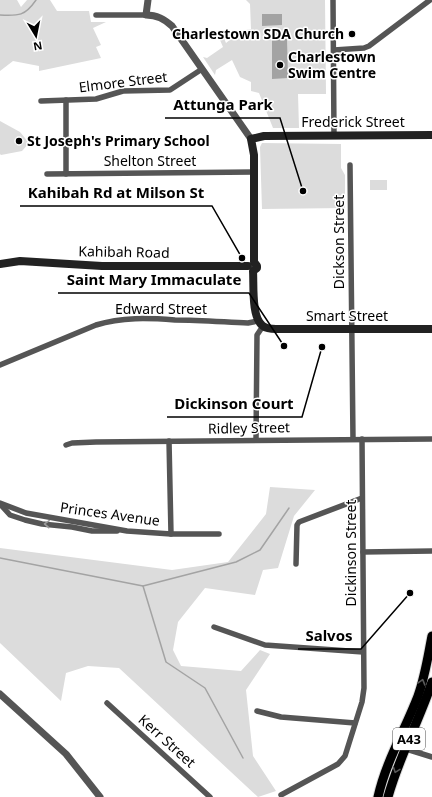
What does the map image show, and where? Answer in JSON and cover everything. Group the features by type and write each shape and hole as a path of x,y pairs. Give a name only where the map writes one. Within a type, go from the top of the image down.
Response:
{"highway":[{"name":"A43","path":"378,797 387,766 418,695 425,672 432,636"},
{"name":"A43","path":"388,797 396,769 418,721 432,682"}],"main road":[{"name":"Frederick Street","path":"251,139 264,136 432,135"},
{"path":"251,139 254,151 252,266 254,305 260,324"},
{"name":"Kahibah Road","path":"0,264 20,261 102,266 252,266"},
{"name":"Smart Street","path":"260,324 276,329 432,329"}],"street":[{"path":"146,15 148,0"},
{"path":"333,0 334,136"},
{"path":"334,50 364,48 369,46 430,0"},
{"path":"96,15 154,15 164,19 172,26 251,139"},
{"name":"Elmore Street","path":"42,101 96,99 126,91 170,90 202,69"},
{"path":"66,100 66,174"},
{"name":"Dickson Street","path":"350,165 353,439"},
{"name":"Shelton Street","path":"47,174 254,172"},
{"name":"Edward Street","path":"0,365 96,326 123,319 159,319 260,324"},
{"path":"256,440 257,335 260,324"},
{"name":"Dickinson Street","path":"281,795 338,764 345,756 362,702 364,688 362,439"},
{"name":"Ridley Street","path":"66,445 72,443 96,442 432,439"},
{"path":"170,441 171,534"},
{"path":"296,564 297,525 299,522 362,498"},
{"name":"Princes Avenue","path":"0,504 26,513 127,531 171,534 219,534"},
{"path":"363,552 432,551"},
{"path":"214,627 265,645 363,652"},
{"path":"0,694 66,754 100,797"},
{"name":"Kerr Street","path":"107,703 210,797"},
{"path":"257,711 281,717 355,723"},
{"path":"396,745 432,756"}],"shaded area":[{"path":"0,0 17,0 21,7 27,0 50,0 57,11 89,11 91,22 106,22 93,28 101,45 96,47 101,58 39,71 39,66 13,61 0,71"},
{"name":"Charlestown Swim Centre","path":"246,0 325,0 326,94 298,94 299,128 273,128 259,93 251,91 251,82 240,77 232,60 216,70 215,75 203,57 207,58 223,47 217,33 221,31 226,43 241,31 251,29 250,4"},
{"path":"262,14 282,14 282,25 262,26"},
{"path":"272,39 287,39 288,78 272,79"},
{"path":"0,121 20,132 29,143 22,151 0,154"},
{"path":"262,143 341,144 341,168 345,175 345,208 262,209 260,147"},
{"path":"370,180 387,180 387,190 370,190"},
{"path":"270,487 315,490 294,516 278,568 263,570 255,595 205,588 178,622 173,650 181,666 241,671 260,650 270,654 246,690 253,756 276,791 258,797 119,668 88,666 66,673 61,701 0,643 0,548 172,570 228,562 266,514"}],"waterway":[{"path":"0,15 21,14 25,12 36,0"},
{"path":"0,558 143,586 236,562 260,550 289,508"},
{"path":"143,586 166,662 205,688 243,758"}],"place":[{"name":"Charlestown SDA Church","path":"352,34"},
{"name":"Charlestown Swim Centre","path":"280,65"},
{"name":"St Joseph's Primary School","path":"19,141"},
{"name":"Attunga Park","path":"303,191"},
{"name":"Kahibah Rd at Milson St","path":"242,258"},
{"name":"Saint Mary Immaculate","path":"284,346"},
{"name":"Dickinson Court","path":"322,347"},
{"name":"Salvos","path":"410,593"}]}
